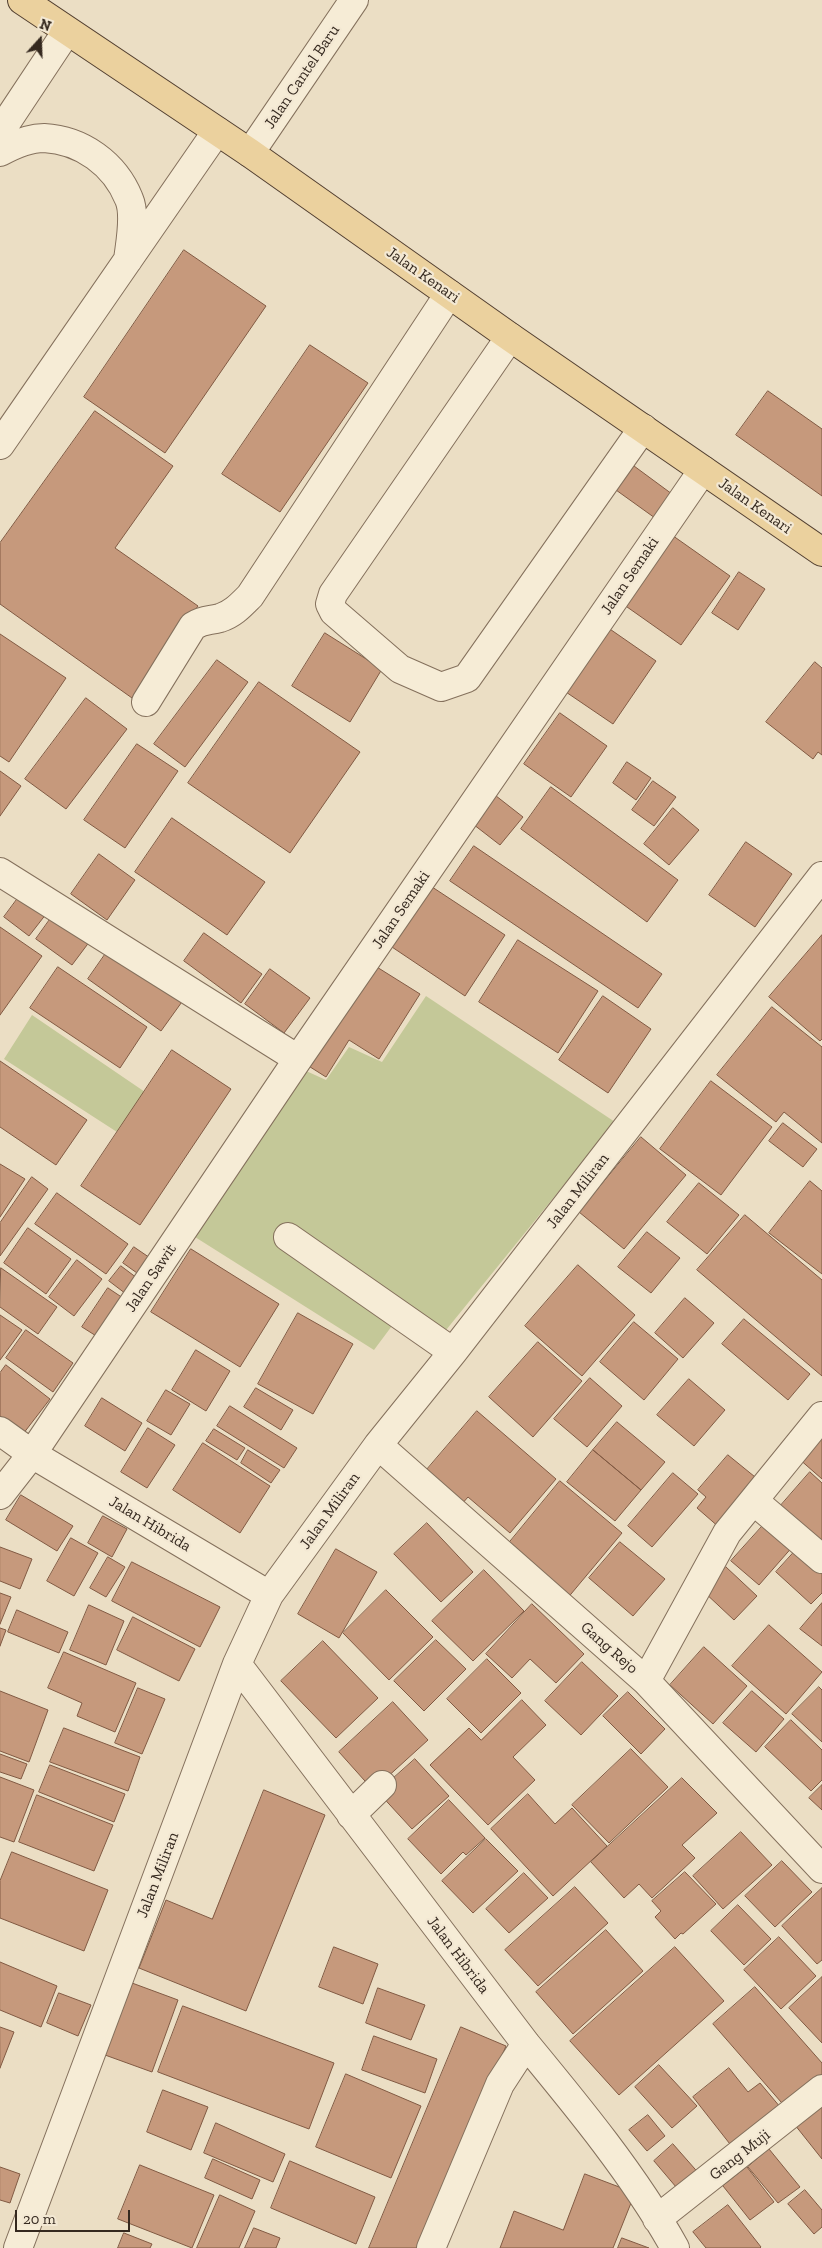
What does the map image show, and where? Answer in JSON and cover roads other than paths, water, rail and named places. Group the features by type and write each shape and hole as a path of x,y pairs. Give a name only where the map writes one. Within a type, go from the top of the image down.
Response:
{"main road":[{"name":"Jalan Kenari","path":"22,0 250,153 448,294 822,552"}],"street":[{"name":"Jalan Cantel Baru","path":"250,153 354,0"},
{"path":"0,132 67,31"},
{"path":"0,445 218,131"},
{"path":"0,152 16,144 42,138 72,143 99,157 117,178 130,200 132,232 128,262"},
{"path":"146,702 193,626 203,620 220,618 236,610 250,596 448,294"},
{"path":"510,337 333,594 330,604 334,612 400,669 441,687 467,678 643,428"},
{"name":"Jalan Semaki","path":"298,1060 703,470"},
{"path":"0,872 298,1060"},
{"name":"Jalan Miliran","path":"18,2248 237,1664 269,1595 378,1445 453,1352 822,876"},
{"name":"Jalan Sawit","path":"0,1495 32,1454 298,1060"},
{"path":"288,1237 453,1352"},
{"path":"646,1681 727,1533 822,1416"},
{"name":"Jalan Hibrida","path":"0,1431 32,1454 269,1595"},
{"name":"Gang Rejo","path":"378,1445 646,1681 822,1868"},
{"path":"754,1501 822,1559"},
{"name":"Jalan Hibrida","path":"237,1664 526,2044 572,2100 657,2219 675,2248"},
{"path":"351,1814 382,1785"},
{"path":"431,2248 500,2084 526,2044"},
{"name":"Gang Muji","path":"657,2219 822,2089"}]}
